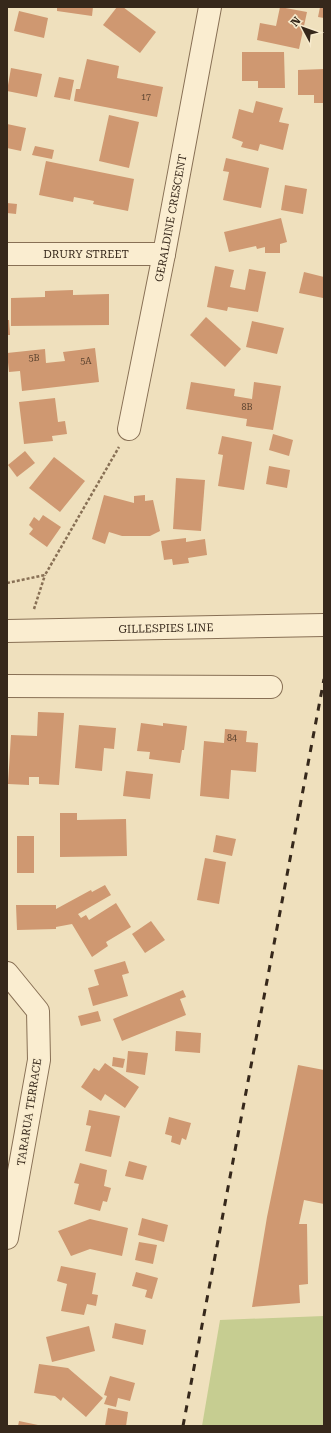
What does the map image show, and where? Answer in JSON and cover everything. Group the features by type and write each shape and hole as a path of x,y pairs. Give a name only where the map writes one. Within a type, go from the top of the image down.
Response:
{"street":[{"name":"GERALDINE CRESCENT","path":"129,429 164,254 210,7"},
{"name":"DRURY STREET","path":"7,254 164,254"},
{"name":"GILLESPIES LINE","path":"17,631 318,625"},
{"path":"7,686 271,686"},
{"name":"TARARUA TERRACE","path":"7,973 38,1011 39,1060 7,1238"}],"path":[{"path":"17,631 44,575 129,429"},
{"path":"7,583 44,575"}],"green space":[{"path":"324,1316 324,1426 202,1426 220,1320"}],"building":[{"path":"57,7 93,7 92,16 57,11"},
{"path":"117,7 123,7 156,32 140,53 103,25"},
{"path":"280,7 307,12 299,49 257,40 260,23 276,26"},
{"path":"320,7 324,7 324,18 318,17"},
{"path":"19,11 48,18 44,38 14,31"},
{"path":"242,52 284,52 285,88 258,88 258,81 242,81"},
{"path":"87,59 119,66 117,78 163,87 157,117 74,101 76,89 80,89"},
{"path":"11,68 42,74 37,97 7,91"},
{"path":"324,69 324,103 314,103 314,95 298,95 298,70"},
{"path":"59,77 74,80 70,100 54,97"},
{"path":"256,101 283,108 279,122 289,124 283,150 260,144 258,151 241,147 243,142 232,138 239,109 253,113"},
{"path":"109,115 139,122 129,168 99,161"},
{"path":"7,124 26,128 21,151 7,148"},
{"path":"35,146 54,150 52,159 32,155"},
{"path":"226,158 269,168 261,208 223,200 229,172 223,171"},
{"path":"46,161 134,179 128,211 93,204 94,201 74,197 73,202 39,195"},
{"path":"285,185 307,189 303,214 281,210"},
{"path":"7,203 17,204 16,214 7,213"},
{"path":"281,218 287,242 280,244 280,253 265,253 265,247 257,249 256,246 229,252 224,232"},
{"path":"215,266 234,270 230,287 245,290 249,269 266,272 258,312 228,307 227,311 207,307"},
{"path":"304,272 324,277 323,298 299,293"},
{"path":"73,290 73,295 109,294 109,325 11,326 11,298 45,297 45,291"},
{"path":"206,317 241,349 225,367 190,335"},
{"path":"7,320 9,320 10,335 7,335"},
{"path":"252,321 284,328 277,354 246,347"},
{"path":"95,348 99,382 22,391 20,371 9,372 7,353 45,349 46,363 65,361 63,352"},
{"path":"191,382 235,389 234,396 252,399 254,382 281,386 273,430 246,426 247,419 186,409"},
{"path":"55,398 58,422 65,421 67,434 52,436 53,441 24,444 19,402"},
{"path":"273,434 293,440 289,456 269,450"},
{"path":"222,436 252,442 244,490 218,486 223,455 218,454"},
{"path":"25,451 35,463 17,477 8,465"},
{"path":"54,457 85,481 60,512 29,488"},
{"path":"269,466 290,470 287,488 266,484"},
{"path":"176,478 205,480 201,531 173,529"},
{"path":"104,495 134,503 134,496 145,495 145,501 153,500 160,531 150,536 122,536 109,532 105,544 92,539"},
{"path":"43,515 61,527 47,547 29,534 33,529 29,525 34,517 39,521"},
{"path":"186,538 186,542 205,539 207,555 188,558 189,563 173,565 172,559 164,560 161,541"},
{"path":"38,712 64,713 59,785 39,784 39,777 29,777 29,785 8,784 11,735 37,736"},
{"path":"141,723 163,726 163,723 187,726 184,750 182,750 180,763 149,759 150,752 137,751"},
{"path":"79,725 116,728 114,749 104,748 102,771 75,768"},
{"path":"225,729 247,731 246,742 258,743 256,772 231,770 229,799 200,796 204,741 224,743"},
{"path":"126,771 153,774 150,799 123,796"},
{"path":"60,813 77,813 77,820 126,819 127,856 60,857"},
{"path":"216,835 236,839 232,856 213,852"},
{"path":"17,836 34,836 34,873 17,873"},
{"path":"205,858 226,862 219,904 197,900"},
{"path":"105,885 111,895 78,914 81,918 86,915 89,920 116,903 131,927 106,942 108,946 92,957 72,924 56,927 56,929 17,930 16,905 56,905 56,909 91,890 92,892"},
{"path":"151,921 165,940 145,953 132,934"},
{"path":"125,961 129,973 122,975 128,996 93,1006 88,988 99,985 94,970"},
{"path":"183,990 186,997 180,999 186,1015 122,1041 113,1019"},
{"path":"98,1011 101,1021 81,1026 78,1016"},
{"path":"176,1031 201,1033 200,1053 175,1051"},
{"path":"128,1051 148,1053 145,1075 126,1072"},
{"path":"113,1057 125,1059 123,1068 112,1066"},
{"path":"105,1063 139,1087 125,1108 105,1094 101,1101 81,1087 94,1068 99,1071"},
{"path":"298,1065 324,1070 324,1204 304,1200 299,1224 307,1224 308,1284 299,1285 300,1303 252,1307 267,1217"},
{"path":"89,1110 120,1116 111,1157 85,1151 91,1126 86,1125"},
{"path":"169,1117 191,1123 186,1140 182,1138 180,1145 171,1142 172,1136 165,1134"},
{"path":"129,1161 147,1166 143,1180 125,1176"},
{"path":"80,1163 107,1170 104,1186 111,1188 107,1202 103,1201 100,1211 74,1204 79,1184 74,1183"},
{"path":"142,1218 168,1225 164,1242 138,1235"},
{"path":"90,1219 128,1228 122,1256 90,1249 71,1256 58,1231"},
{"path":"139,1242 157,1245 153,1264 135,1260"},
{"path":"61,1266 96,1273 92,1294 98,1295 96,1306 87,1304 84,1315 61,1311 67,1284 57,1281"},
{"path":"136,1272 158,1278 152,1299 145,1297 147,1290 132,1286"},
{"path":"115,1323 146,1330 143,1345 112,1338"},
{"path":"89,1326 95,1351 52,1362 46,1337"},
{"path":"39,1364 68,1368 103,1398 86,1417 63,1397 61,1401 55,1396 34,1393"},
{"path":"110,1376 135,1383 130,1401 118,1398 116,1407 104,1404 107,1396 104,1395"},
{"path":"108,1408 128,1412 126,1426 105,1426"},
{"path":"19,1421 38,1425 38,1426 18,1426"}],"railway":[{"path":"183,1426 324,679"}]}
